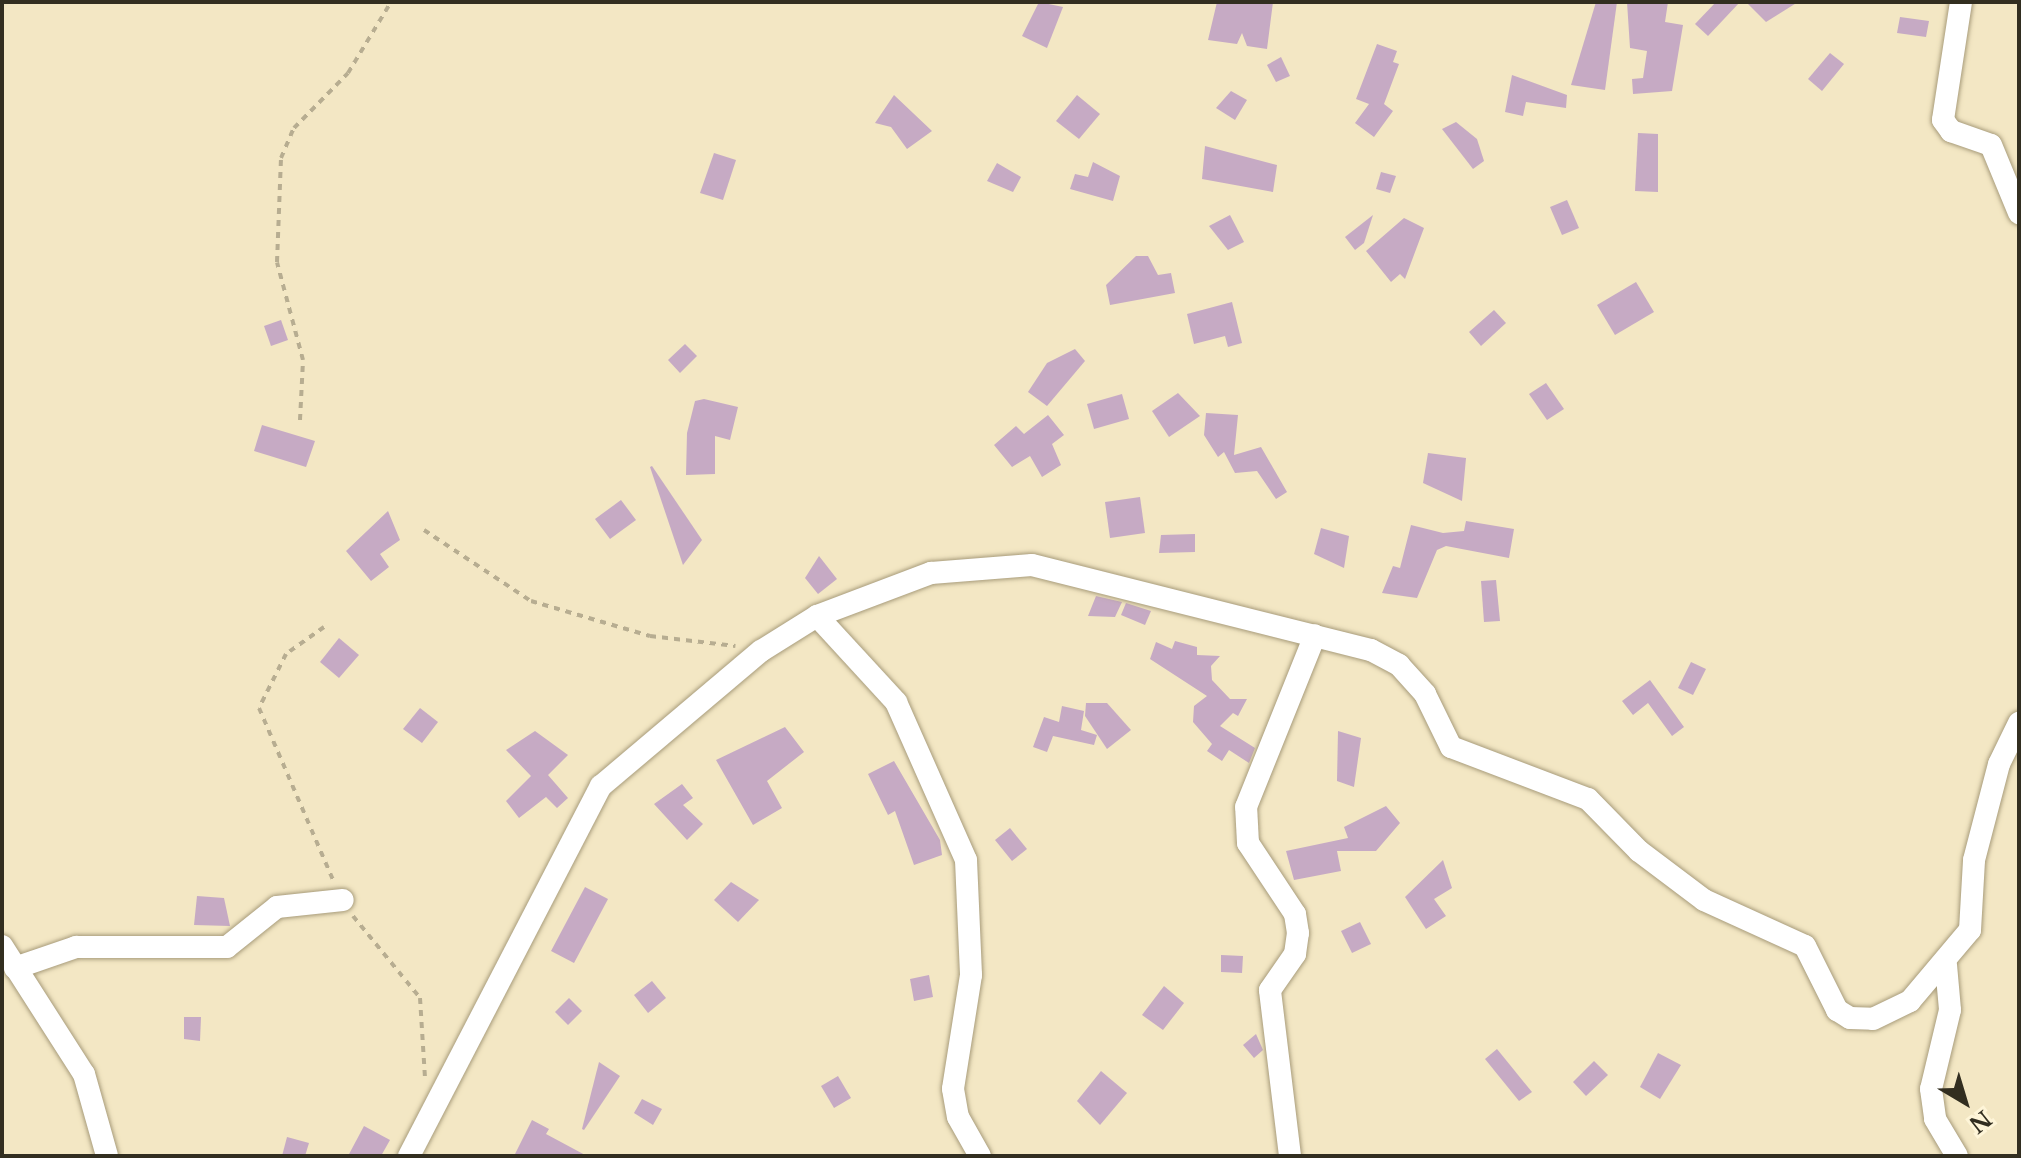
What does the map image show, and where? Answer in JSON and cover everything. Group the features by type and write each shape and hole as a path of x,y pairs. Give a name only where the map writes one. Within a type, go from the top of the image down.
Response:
{"street":[{"path":"1961,2 1943,120 1951,131 1991,145 2019,213"},
{"path":"409,1156 601,786 761,651 817,616 931,573 1032,565 1315,635 1399,665 1425,694 1451,747 1588,799 1639,851 1704,900 1805,946 1837,1010 1850,1018 1873,1019 1910,1001 1946,965 1970,930 1974,860 1999,764 2019,723"},
{"path":"817,616 896,702 966,860 971,975 953,1089 958,1117 980,1156"},
{"path":"1290,1156 1270,990 1295,954 1298,933 1295,914 1248,843 1246,807 1315,635"},
{"path":"107,1156 84,1074 7,959 76,947 227,947 277,907 343,900"},
{"path":"1946,965 1950,1010 1931,1089 1935,1119 1957,1156"}],"path":[{"path":"300,420 303,360 277,262 281,158 294,128 348,73 391,2"},
{"path":"424,530 531,601 650,636 761,651"},
{"path":"324,627 286,654 259,708 343,900 420,998 427,1121"}],"building":[{"path":"1039,2 1063,7 1047,48 1022,36"},
{"path":"1217,2 1273,2 1267,49 1247,46 1242,33 1237,44 1208,40"},
{"path":"1596,2 1617,2 1605,90 1571,85"},
{"path":"1627,2 1668,2 1665,22 1683,25 1672,91 1633,94 1632,79 1643,78 1647,51 1630,48"},
{"path":"1716,2 1740,2 1708,36 1695,24"},
{"path":"1746,2 1798,2 1766,22"},
{"path":"1900,17 1929,21 1926,37 1897,33"},
{"path":"1377,44 1397,51 1393,62 1399,64 1384,104 1393,111 1374,137 1355,123 1369,104 1356,99"},
{"path":"1830,53 1844,64 1822,91 1808,79"},
{"path":"1281,57 1290,76 1276,82 1267,65"},
{"path":"1512,75 1567,95 1566,108 1526,102 1523,116 1505,112"},
{"path":"1231,91 1247,100 1235,120 1216,108"},
{"path":"894,95 932,131 907,149 891,127 875,123"},
{"path":"1077,95 1100,114 1079,139 1056,121"},
{"path":"1456,122 1477,139 1484,161 1473,169 1442,129"},
{"path":"1638,133 1658,134 1658,192 1635,191"},
{"path":"1205,146 1277,165 1273,192 1202,179"},
{"path":"714,153 736,160 723,200 700,193"},
{"path":"1093,162 1120,176 1113,201 1070,189 1075,174 1088,177"},
{"path":"997,163 1021,177 1013,192 987,181"},
{"path":"1381,172 1396,176 1390,193 1376,189"},
{"path":"1567,200 1579,228 1562,235 1550,207"},
{"path":"1230,215 1244,242 1228,250 1209,226"},
{"path":"1373,215 1364,243 1355,250 1345,237"},
{"path":"1404,218 1424,228 1405,279 1400,274 1391,282 1366,251"},
{"path":"1136,256 1148,256 1158,275 1171,273 1175,293 1110,305 1106,285"},
{"path":"1636,282 1654,312 1615,335 1597,305"},
{"path":"1232,302 1242,343 1228,347 1225,336 1194,344 1187,314"},
{"path":"1494,310 1506,323 1481,346 1469,332"},
{"path":"281,320 288,340 271,346 264,326"},
{"path":"685,344 697,356 680,373 668,360"},
{"path":"1075,349 1085,361 1047,406 1028,392 1047,363"},
{"path":"1546,383 1564,409 1547,420 1529,394"},
{"path":"1178,393 1200,416 1169,437 1152,411"},
{"path":"1122,394 1129,419 1094,429 1087,404"},
{"path":"704,399 738,407 730,440 715,436 715,474 686,475 687,433 695,401"},
{"path":"1206,413 1238,415 1234,455 1261,447 1287,492 1276,499 1257,471 1235,473 1224,452 1218,457 1204,435"},
{"path":"1048,415 1064,435 1052,444 1061,465 1042,477 1030,456 1012,467 994,445 1016,426 1024,434"},
{"path":"262,425 315,441 306,467 254,451"},
{"path":"1428,453 1466,458 1462,501 1423,483"},
{"path":"650,467 702,540 683,565"},
{"path":"1140,497 1145,533 1110,538 1105,502"},
{"path":"621,500 636,520 610,539 595,519"},
{"path":"388,511 400,540 380,554 389,567 371,581 346,551"},
{"path":"1466,521 1514,529 1509,558 1446,546 1437,550 1417,598 1382,593 1393,566 1400,568 1411,525 1443,533 1464,531"},
{"path":"1321,528 1349,536 1344,568 1314,554"},
{"path":"1195,534 1195,552 1159,553 1161,535"},
{"path":"819,556 837,579 818,594 805,578"},
{"path":"1496,580 1500,621 1484,622 1481,581"},
{"path":"1096,596 1122,602 1115,617 1088,616"},
{"path":"1126,603 1151,611 1145,625 1121,615"},
{"path":"339,638 359,655 339,678 320,662"},
{"path":"1175,641 1197,647 1197,655 1220,656 1211,666 1212,680 1230,699 1247,699 1238,716 1233,713 1220,726 1255,748 1249,763 1229,750 1222,761 1207,751 1212,744 1193,722 1194,706 1207,696 1150,659 1156,642 1172,649"},
{"path":"1691,662 1706,669 1693,695 1678,688"},
{"path":"1650,680 1684,727 1672,736 1648,703 1633,715 1622,701"},
{"path":"1086,703 1107,703 1131,730 1107,749 1085,716"},
{"path":"1062,706 1084,711 1081,730 1097,735 1094,745 1053,736 1047,752 1033,747 1044,717 1059,722"},
{"path":"420,708 438,722 422,743 403,729"},
{"path":"785,727 804,752 767,781 782,808 753,825 716,760"},
{"path":"535,731 568,755 548,775 568,798 557,808 546,797 519,818 506,801 531,776 506,750"},
{"path":"1338,731 1361,738 1354,787 1337,781"},
{"path":"894,761 940,840 942,855 914,865 895,811 888,815 868,774"},
{"path":"682,784 693,798 683,805 703,824 687,840 654,804"},
{"path":"1386,806 1400,823 1376,851 1337,851 1341,871 1294,880 1286,851 1348,838 1344,827"},
{"path":"1010,828 1027,849 1012,861 995,840"},
{"path":"1443,860 1452,888 1434,899 1446,916 1426,929 1405,897"},
{"path":"731,882 759,900 738,922 714,900"},
{"path":"585,887 608,899 574,963 551,951"},
{"path":"197,896 224,898 230,926 194,925"},
{"path":"1360,922 1371,944 1352,953 1341,931"},
{"path":"1221,955 1243,956 1242,973 1221,972"},
{"path":"929,975 933,997 914,1001 910,979"},
{"path":"652,981 666,998 648,1013 634,995"},
{"path":"1164,986 1184,1003 1163,1030 1142,1015"},
{"path":"569,998 582,1011 568,1025 555,1012"},
{"path":"184,1017 201,1017 200,1041 184,1039"},
{"path":"1256,1034 1263,1050 1254,1058 1243,1045"},
{"path":"1497,1049 1532,1092 1519,1101 1485,1059"},
{"path":"1658,1053 1681,1065 1660,1099 1640,1087"},
{"path":"1594,1061 1608,1075 1586,1096 1573,1082"},
{"path":"599,1062 620,1076 584,1130 582,1129"},
{"path":"1101,1071 1127,1093 1100,1125 1077,1101"},
{"path":"838,1076 851,1098 834,1108 821,1086"},
{"path":"642,1099 662,1109 653,1125 634,1113"},
{"path":"532,1120 549,1129 546,1134 587,1156 514,1156"},
{"path":"364,1126 390,1140 381,1156 348,1156"},
{"path":"287,1137 309,1143 305,1156 282,1156"}]}
